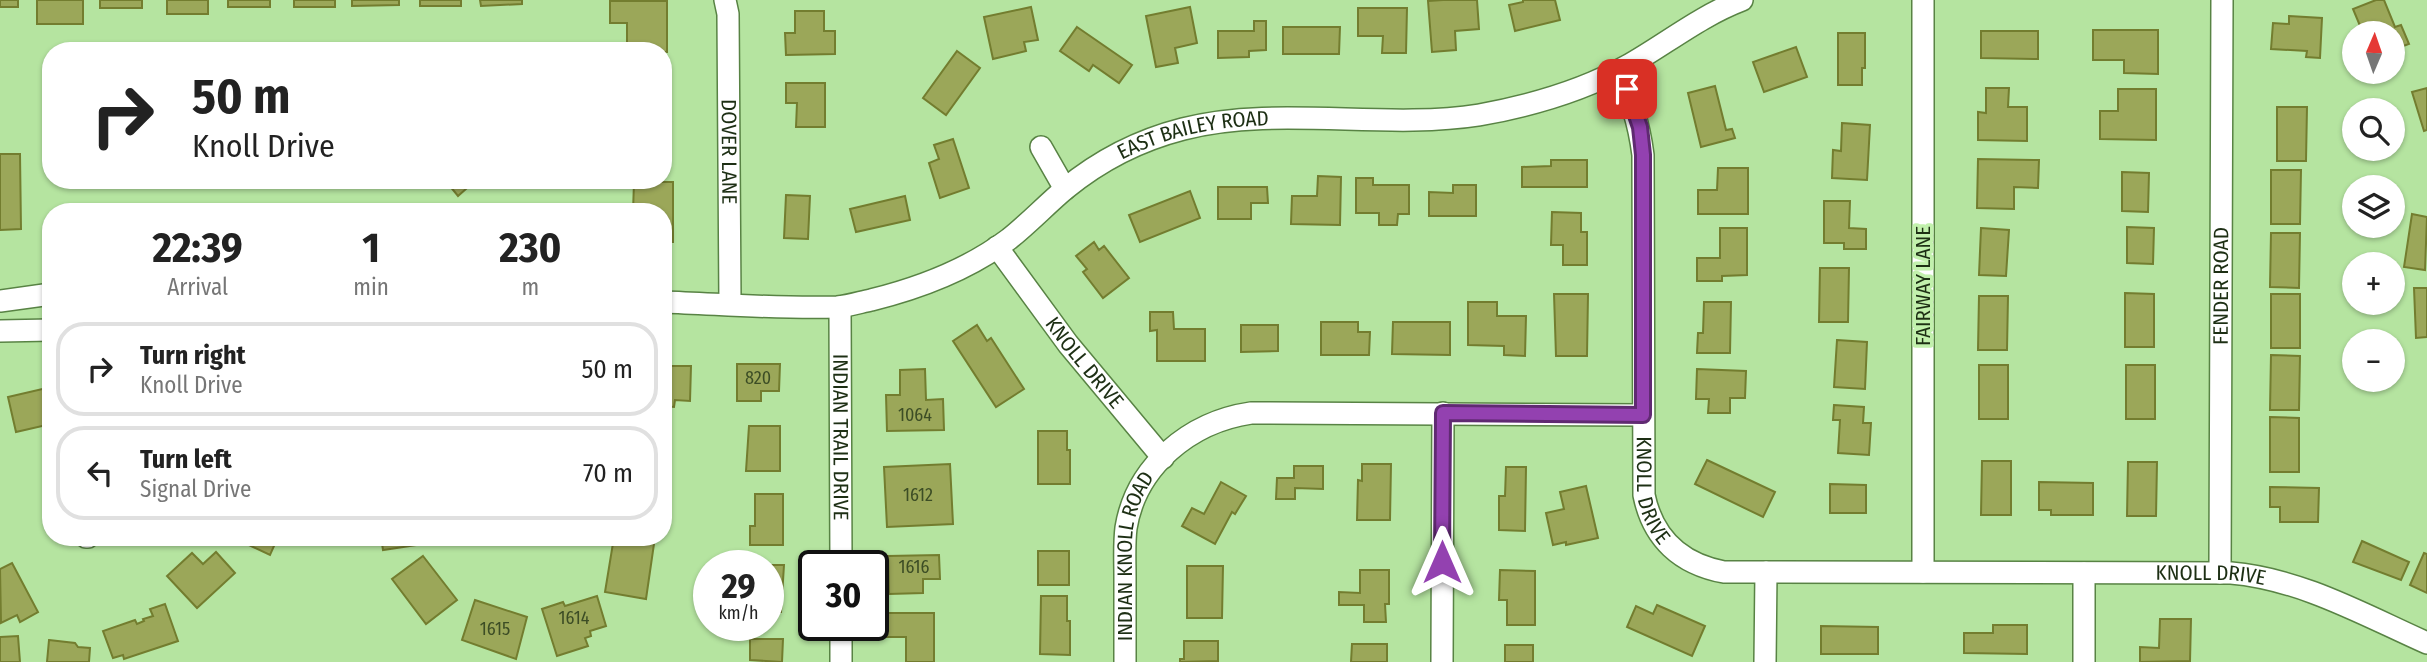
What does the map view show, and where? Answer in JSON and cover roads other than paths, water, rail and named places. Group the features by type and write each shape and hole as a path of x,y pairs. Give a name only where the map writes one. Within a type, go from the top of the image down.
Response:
{"street":[{"name":"DOVER LANE","path":"725,0 728,14 730,304"},
{"name":"EAST BAILEY ROAD","path":"672,302 840,307 919,286 958,269 997,247 1065,189 1111,157 1146,141 1218,122 1418,119 1468,116 1524,105 1596,82 1715,5 1742,0"},
{"name":"FAIRWAY LANE","path":"1923,0 1923,572"},
{"name":"FENDER ROAD","path":"2220,573 2222,0"},
{"path":"1616,71 1632,101 1640,127 1643,155 1643,415"},
{"path":"1041,147 1065,189"},
{"name":"KNOLL DRIVE","path":"997,247 1068,344 1163,458 1175,444 1189,434 1216,421 1238,415 1643,415 1644,495 1647,508 1665,542 1684,559 1706,568 1724,572 2256,575 2278,579 2325,597 2427,643"},
{"path":"0,301 42,296"},
{"name":"INDIAN TRAIL DRIVE","path":"840,307 841,550"},
{"path":"0,331 42,330"},
{"path":"1442,662 1443,413"},
{"name":"INDIAN KNOLL ROAD","path":"1125,662 1126,528 1140,487 1163,458"},
{"path":"1765,662 1766,572"},
{"path":"2084,573 2084,662"},
{"path":"841,641 841,662"}]}
